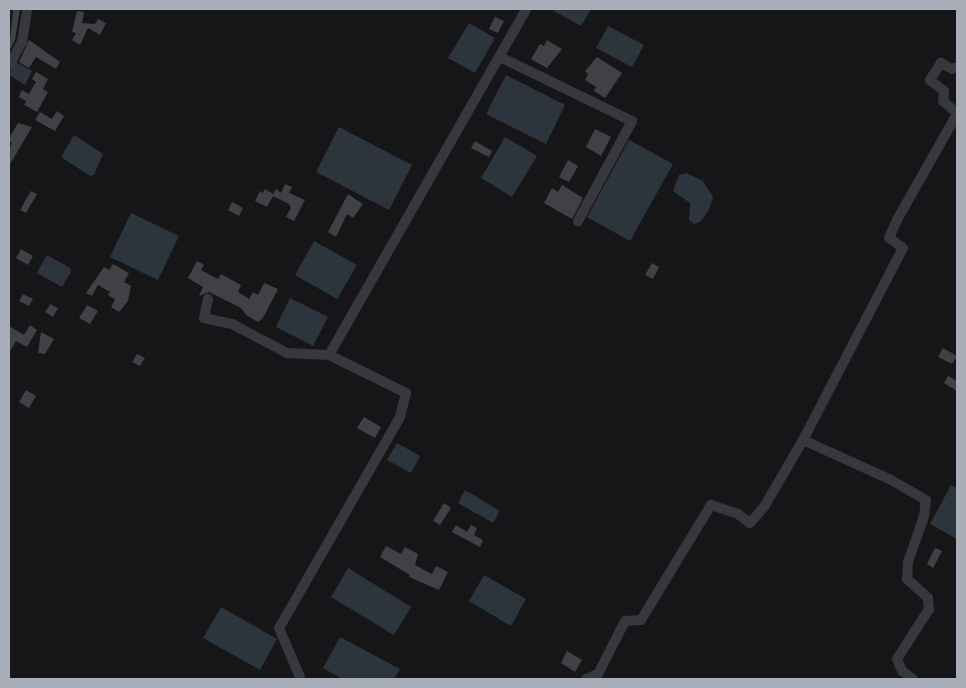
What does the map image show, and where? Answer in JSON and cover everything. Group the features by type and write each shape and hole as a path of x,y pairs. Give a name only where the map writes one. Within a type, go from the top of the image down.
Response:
{"street":[{"path":"9,66 22,42 27,9"},
{"path":"329,355 526,9"},
{"path":"500,57 632,120 578,221"},
{"path":"586,679 598,674 625,622 640,620 711,505 738,514 750,524 764,507 803,440 903,248 889,238 897,220 957,114 944,101 944,91 930,80 941,63 952,69 957,67"},
{"path":"208,299 204,318 232,324 287,353 329,355 406,393 400,417 279,628 301,678"},
{"path":"803,440 832,456 891,480 926,500 924,516 908,562 907,579 928,598 929,610 897,659 902,671 913,679"}],"shaded area":[{"path":"550,9 591,9 581,26"},
{"path":"469,23 495,38 475,73 448,58"},
{"path":"608,26 644,45 632,67 596,48"},
{"path":"16,62 32,71 25,85 9,75"},
{"path":"506,75 565,105 546,144 486,114"},
{"path":"339,127 412,165 389,210 316,172"},
{"path":"74,135 103,154 94,175 90,176 61,157"},
{"path":"505,137 537,156 512,197 481,178"},
{"path":"629,140 673,164 630,241 587,217"},
{"path":"686,173 703,181 713,197 709,210 700,222 694,224 689,220 690,203 673,191 679,175"},
{"path":"131,213 179,236 158,280 110,257"},
{"path":"314,241 357,265 337,299 295,275"},
{"path":"47,255 70,268 71,272 62,287 37,273"},
{"path":"290,298 328,317 313,346 276,327"},
{"path":"397,443 420,456 411,473 387,460"},
{"path":"951,485 957,488 957,539 930,524"},
{"path":"465,490 500,511 493,523 458,503"},
{"path":"348,568 411,607 394,635 331,597"},
{"path":"484,575 526,599 511,626 469,601"},
{"path":"221,607 277,639 260,670 203,638"},
{"path":"340,637 400,669 394,679 342,679 323,668"}],"building":[{"path":"13,9 20,9 15,40 9,52"},
{"path":"77,11 84,12 82,23 95,24 98,19 106,23 100,35 88,28 80,45 72,40 76,33 72,32"},
{"path":"495,17 504,21 498,33 489,29"},
{"path":"29,40 60,62 56,69 36,57 29,68 19,62"},
{"path":"547,40 562,49 547,68 531,59 540,44 544,46"},
{"path":"597,57 622,73 605,98 594,91 596,87 585,80 588,74 585,71"},
{"path":"36,72 48,79 43,89 48,92 37,112 24,105 26,101 19,97 22,90 29,94 36,82 32,79"},
{"path":"57,111 64,116 55,131 35,120 40,112 52,119"},
{"path":"18,123 32,127 9,166 9,149 12,143 9,141 9,134 11,135"},
{"path":"595,129 611,137 601,156 586,147"},
{"path":"475,141 492,151 489,157 471,148"},
{"path":"568,160 578,166 569,182 559,177"},
{"path":"285,184 292,187 289,193 305,200 294,221 286,217 291,208 289,204 273,196 267,207 255,201 260,191 263,193 265,189 273,194 276,189 281,193"},
{"path":"562,185 583,198 572,219 544,203 552,188 558,192"},
{"path":"31,191 37,194 26,213 20,210"},
{"path":"348,194 363,204 353,218 347,214 336,237 328,232"},
{"path":"232,202 243,208 239,216 228,210"},
{"path":"21,249 33,256 28,265 16,258"},
{"path":"197,261 204,265 201,270 218,279 221,274 241,285 238,292 249,299 253,292 258,295 264,283 278,289 263,318 258,322 246,315 241,308 209,292 199,296 203,287 188,278"},
{"path":"652,263 659,267 653,279 645,275"},
{"path":"113,264 129,273 124,282 131,286 128,301 119,312 111,307 115,299 108,295 110,292 98,285 92,296 86,293 104,267 109,270"},
{"path":"23,294 33,299 29,306 19,301"},
{"path":"50,304 58,308 53,317 45,312"},
{"path":"87,305 98,311 90,324 79,318"},
{"path":"30,325 37,330 27,347 16,341 9,353 9,326 24,335"},
{"path":"41,332 54,339 45,354 38,353"},
{"path":"943,348 957,356 952,364 938,357"},
{"path":"137,354 145,358 140,366 132,362"},
{"path":"948,376 957,381 957,391 944,383"},
{"path":"26,390 36,396 29,408 19,402"},
{"path":"364,417 381,427 375,438 357,428"},
{"path":"444,503 451,508 440,525 433,521"},
{"path":"456,525 467,532 471,525 477,528 474,535 483,540 480,547 452,532"},
{"path":"386,546 401,554 405,547 418,554 415,565 432,574 436,566 448,572 439,590 409,577 410,575 380,557"},
{"path":"935,548 942,551 933,568 927,564"},
{"path":"567,651 582,660 575,672 561,663"}]}
